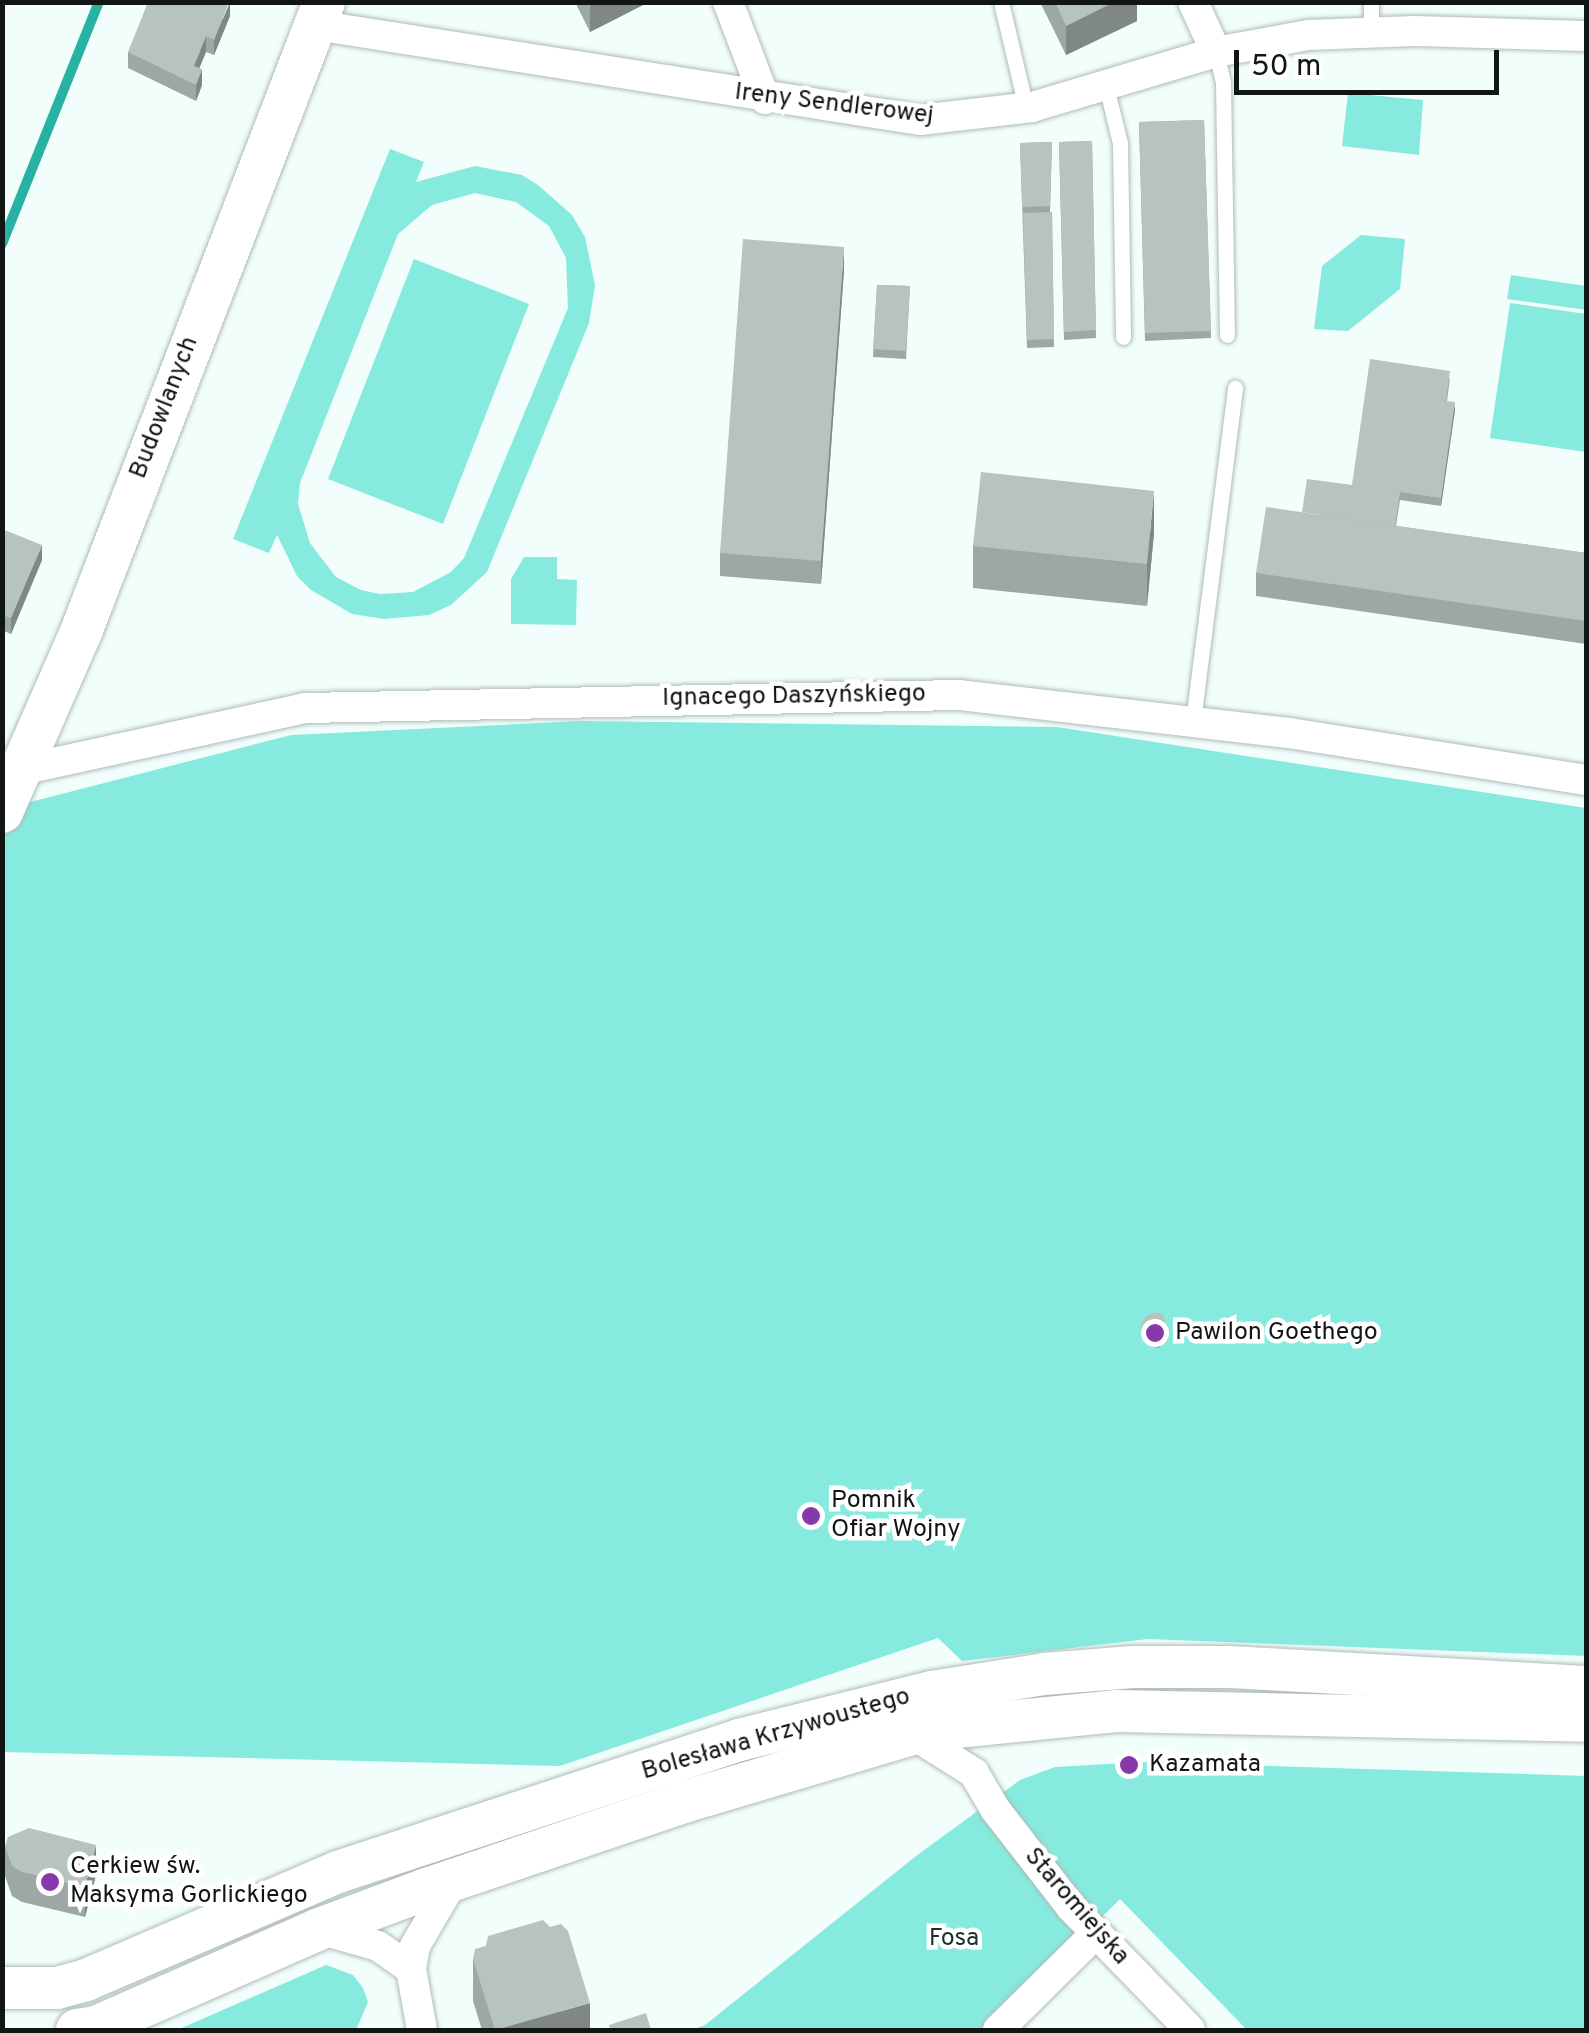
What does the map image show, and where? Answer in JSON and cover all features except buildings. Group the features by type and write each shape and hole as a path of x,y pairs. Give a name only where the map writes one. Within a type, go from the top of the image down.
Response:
{"main road":[{"name":"Budowlanych","path":"2,812 12,772 82,632 130,495 320,14"},
{"name":"Bolesława Krzywoustego","path":"2,1988 58,1988 86,1980 338,1872 739,1740 932,1692 1044,1674 1134,1667 1229,1667 1586,1687"},
{"name":"Bolesława Krzywoustego","path":"76,2030 96,2027 318,1929 453,1880 702,1796 911,1733 989,1721 1116,1710 1586,1721"}],"street":[{"path":"728,2 766,99"},
{"path":"1194,3 1216,52"},
{"name":"Ireny Sendlerowej","path":"320,14 766,99 920,120 1026,108 1216,52 1371,17 1586,36"},
{"name":"Ignacego Daszyńskiego","path":"12,772 261,716 350,705 960,695 1193,720 1586,780"},
{"path":"979,1782 989,1721"},
{"name":"Staromiejska","path":"911,1733 979,1782 1071,1907 1190,2030"},
{"path":"422,2030 411,1968 425,1924 453,1880"},
{"path":"318,1929 378,1946 411,1968"},
{"path":"998,2030 1095,1934"}],"lane":[{"path":"1001,2 1026,108"},
{"path":"1216,52 1223,82 1226,335"},
{"path":"1106,86 1120,143 1123,337"},
{"path":"1193,720 1235,388"}],"green space":[{"path":"1348,93 1423,100 1419,155 1342,146"},
{"path":"390,149 424,162 416,182 475,166 522,175 572,215 585,237 595,285 589,323 487,572 451,605 429,615 384,619 352,614 311,590 297,576 277,535 269,553 233,539","holes":["475,193 516,202 549,226 566,258 568,308 464,558 451,572 413,592 380,594 361,590 336,577 310,543 298,504 300,483 398,234 432,205"]},
{"path":"1361,235 1405,239 1400,289 1348,331 1314,329 1322,266"},
{"path":"414,259 529,304 443,524 328,479"},
{"path":"1511,275 1586,286 1586,310 1507,299"},
{"path":"1510,303 1586,314 1586,452 1490,438"},
{"path":"524,557 557,557 557,579 577,580 576,625 511,624 511,579"},
{"path":"580,721 1057,727 1586,808 1586,1656 1148,1639 962,1661 938,1638 560,1766 3,1752 3,809 291,735"},
{"name":"Fosa","path":"1142,1762 1586,1776 1586,2030 1247,2030 1120,1899 989,2030 691,2030 705,2025 916,1856 1020,1780 1055,1767"},
{"path":"326,1965 353,1975 363,1988 368,2002 356,2030 177,2030"}],"waterway":[{"path":"2,244 99,2"}],"place":[{"name":"Pawilon Goethego","path":"1155,1333"},
{"name":"Pomnik Ofiar Wojny","path":"811,1516"},
{"name":"Kazamata","path":"1129,1765"},
{"name":"Cerkiew św. Maksyma Gorlickiego","path":"50,1882"}]}
